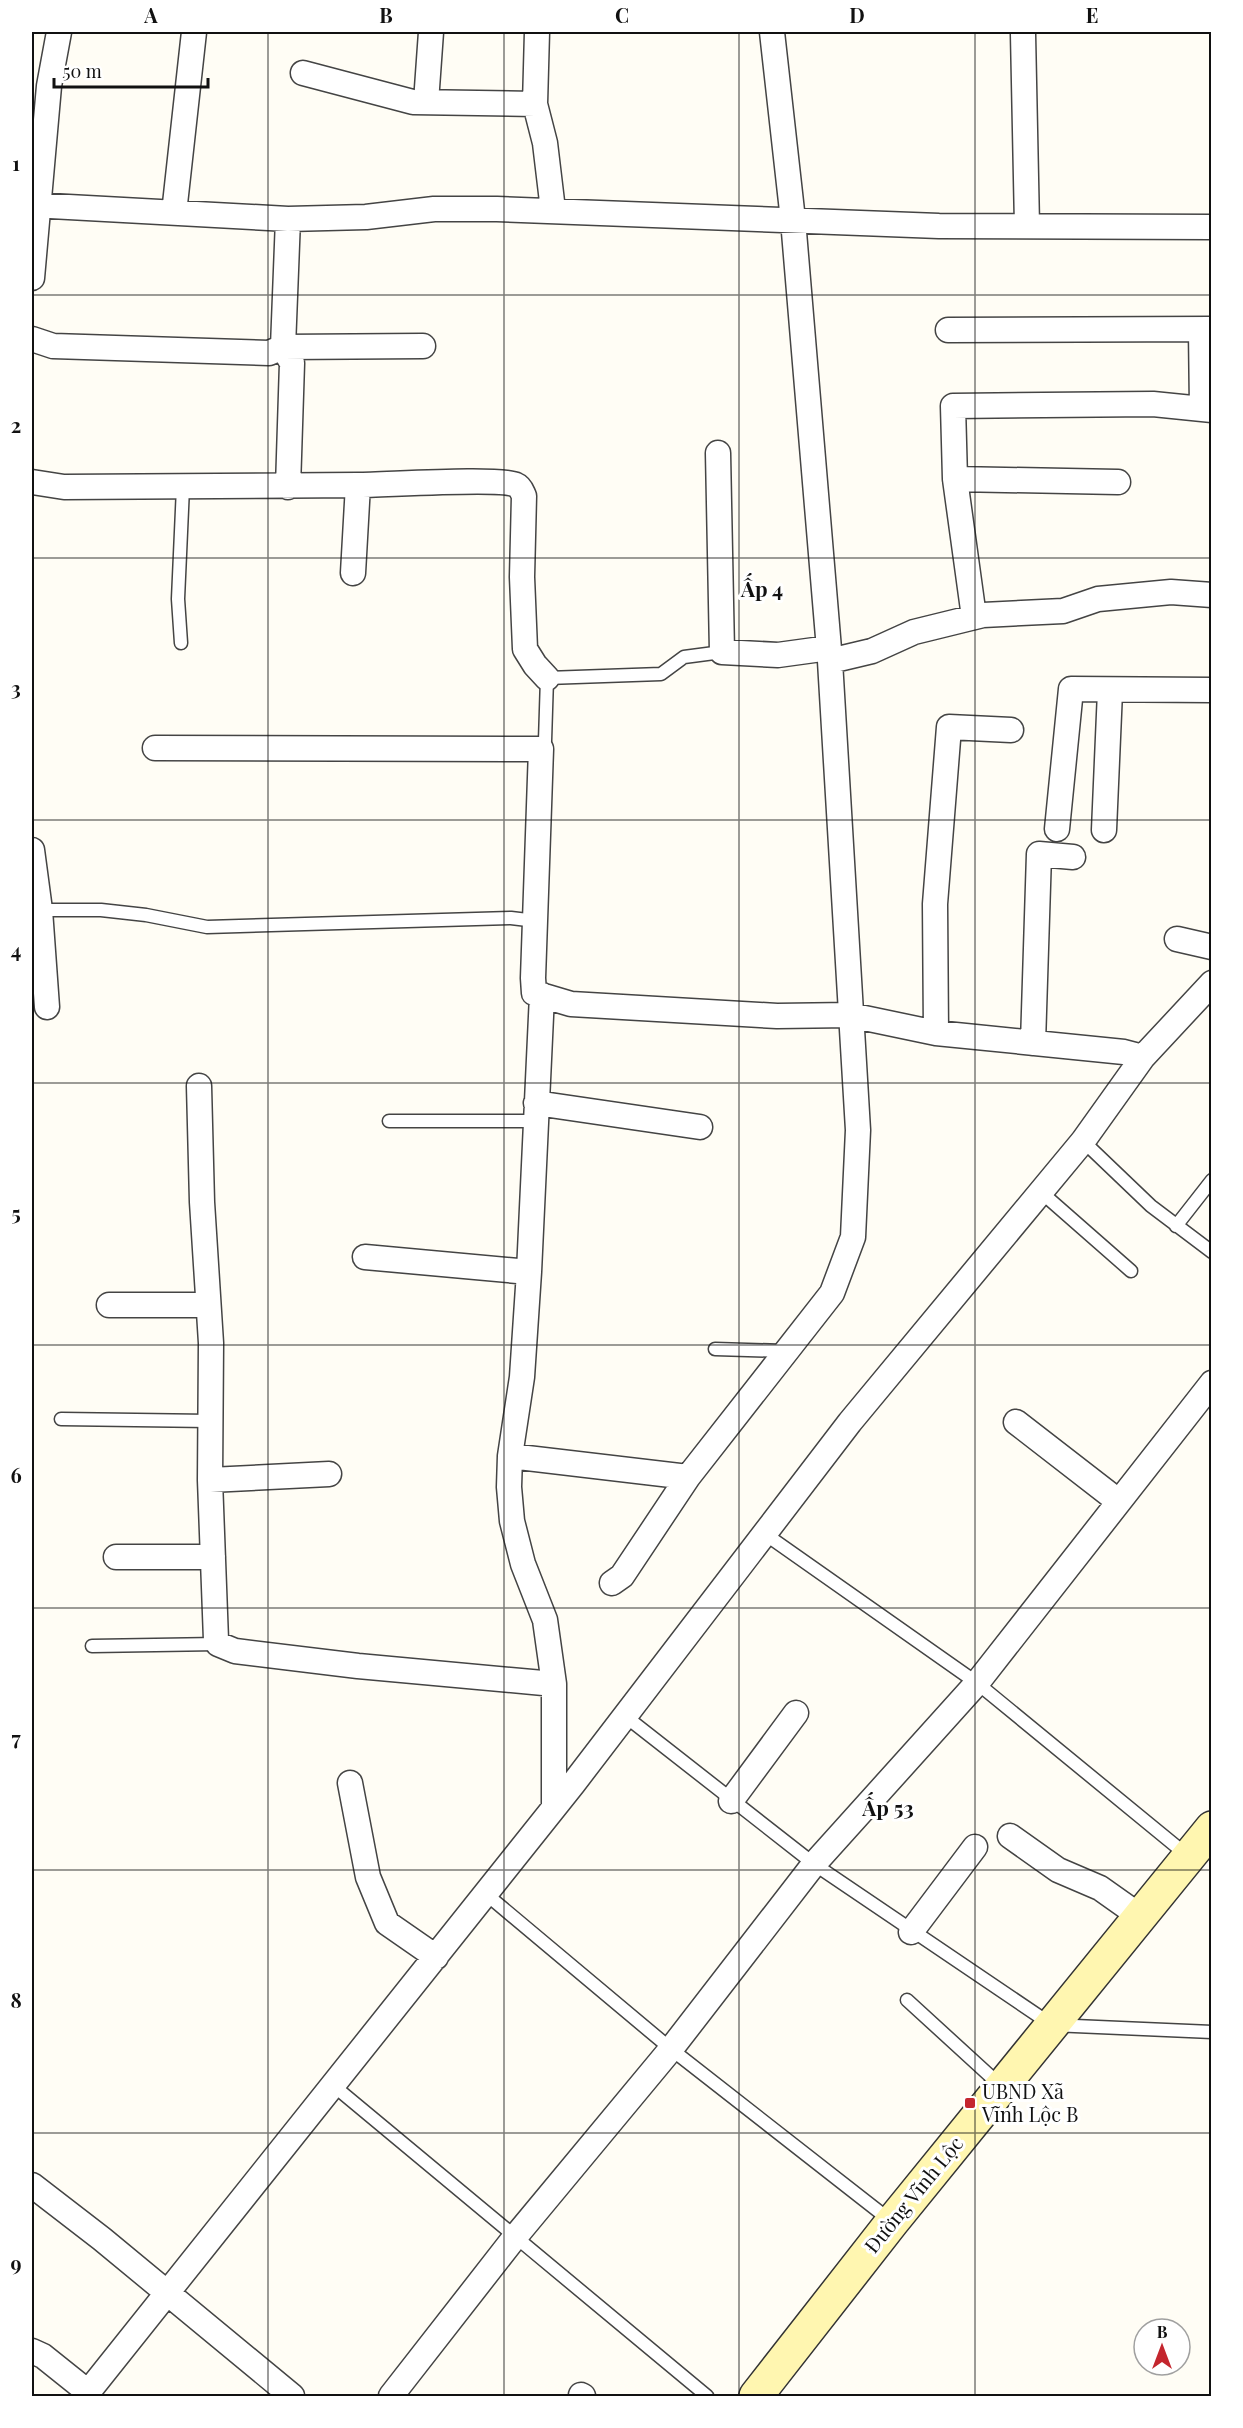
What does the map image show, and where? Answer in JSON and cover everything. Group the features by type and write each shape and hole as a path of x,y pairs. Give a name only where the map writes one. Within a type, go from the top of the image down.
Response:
{"main road":[{"name":"Đường Vĩnh Lộc","path":"756,2397 1001,2085 1212,1828"}],"street":[{"path":"32,278 35,206 49,86 59,32"},
{"path":"174,213 194,32"},
{"path":"426,102 431,32"},
{"path":"537,32 535,104 545,143 553,210"},
{"path":"612,1583 622,1576 688,1477 832,1293 853,1238 858,1130 829,654 793,220 772,32"},
{"path":"1023,34 1027,226"},
{"path":"303,73 413,102 535,104"},
{"path":"35,206 288,219 366,218 434,209 553,210 793,220 1212,228"},
{"path":"288,219 283,347 292,363 288,487"},
{"path":"948,330 1206,330 1207,410 1153,404 953,406 955,479 974,617"},
{"path":"32,339 53,346 269,353 283,347 423,346"},
{"path":"718,453 722,652 778,655 872,651 914,632 974,617 1063,611 1098,599 1150,594 1212,595"},
{"path":"955,479 1118,482"},
{"path":"32,482 64,487 515,484 520,487 524,496 522,577 525,649 534,665 547,678"},
{"path":"353,573 358,485"},
{"path":"1057,829 1071,689 1212,690"},
{"path":"1104,830 1110,691"},
{"path":"936,1033 934,904 949,727 1011,730"},
{"path":"155,748 541,749 534,993 571,1004 777,1016 850,1015 936,1033 1124,1052 1143,1057"},
{"path":"32,850 47,1007"},
{"path":"1033,1043 1039,854 1073,857"},
{"path":"1177,939 1212,947"},
{"path":"32,2351 44,2356 87,2394 486,1894 850,1422 1083,1141 1143,1057 1212,983"},
{"path":"542,995 522,1377 510,1456 512,1521 523,1564 545,1620 554,1684 554,1807"},
{"path":"199,1086 208,1305 214,1629 218,1644 235,1651 358,1666 554,1684"},
{"path":"535,1112 700,1127"},
{"path":"365,1257 529,1272"},
{"path":"109,1305 208,1305"},
{"path":"391,2397 515,2237 671,2049 814,1864 977,1683 1212,1383"},
{"path":"1016,1422 1118,1501"},
{"path":"510,1456 688,1477"},
{"path":"210,1480 329,1474"},
{"path":"116,1557 213,1557"},
{"path":"732,1801 796,1713"},
{"path":"350,1783 368,1877 387,1923 436,1957"},
{"path":"1010,1836 1058,1870 1094,1885 1141,1917"},
{"path":"911,1932 975,1847"},
{"path":"32,2185 102,2239 292,2397"}],"lane":[{"path":"181,643 178,599 183,487"},
{"path":"541,749 545,741 547,678 661,674 684,657 722,652"},
{"path":"36,910 101,910 146,915 207,927 511,918 536,921"},
{"path":"390,1121 535,1112"},
{"path":"1083,1141 1151,1206 1212,1252"},
{"path":"1176,1226 1212,1180"},
{"path":"1041,1192 1131,1271"},
{"path":"715,1349 786,1351"},
{"path":"61,1419 210,1421"},
{"path":"765,1534 977,1683 1188,1857"},
{"path":"92,1646 218,1644"},
{"path":"625,1716 814,1864 911,1932 1052,2025 1212,2032"},
{"path":"486,1894 671,2049 892,2222"},
{"path":"907,2000 1001,2085"},
{"path":"333,2086 707,2397"}],"place":[{"name":"UBND Xã Vĩnh Lộc B","path":"970,2103"}],"district":[{"name":"Ấp 4","path":"762,590"},
{"name":"Ấp 53","path":"888,1809"}]}
